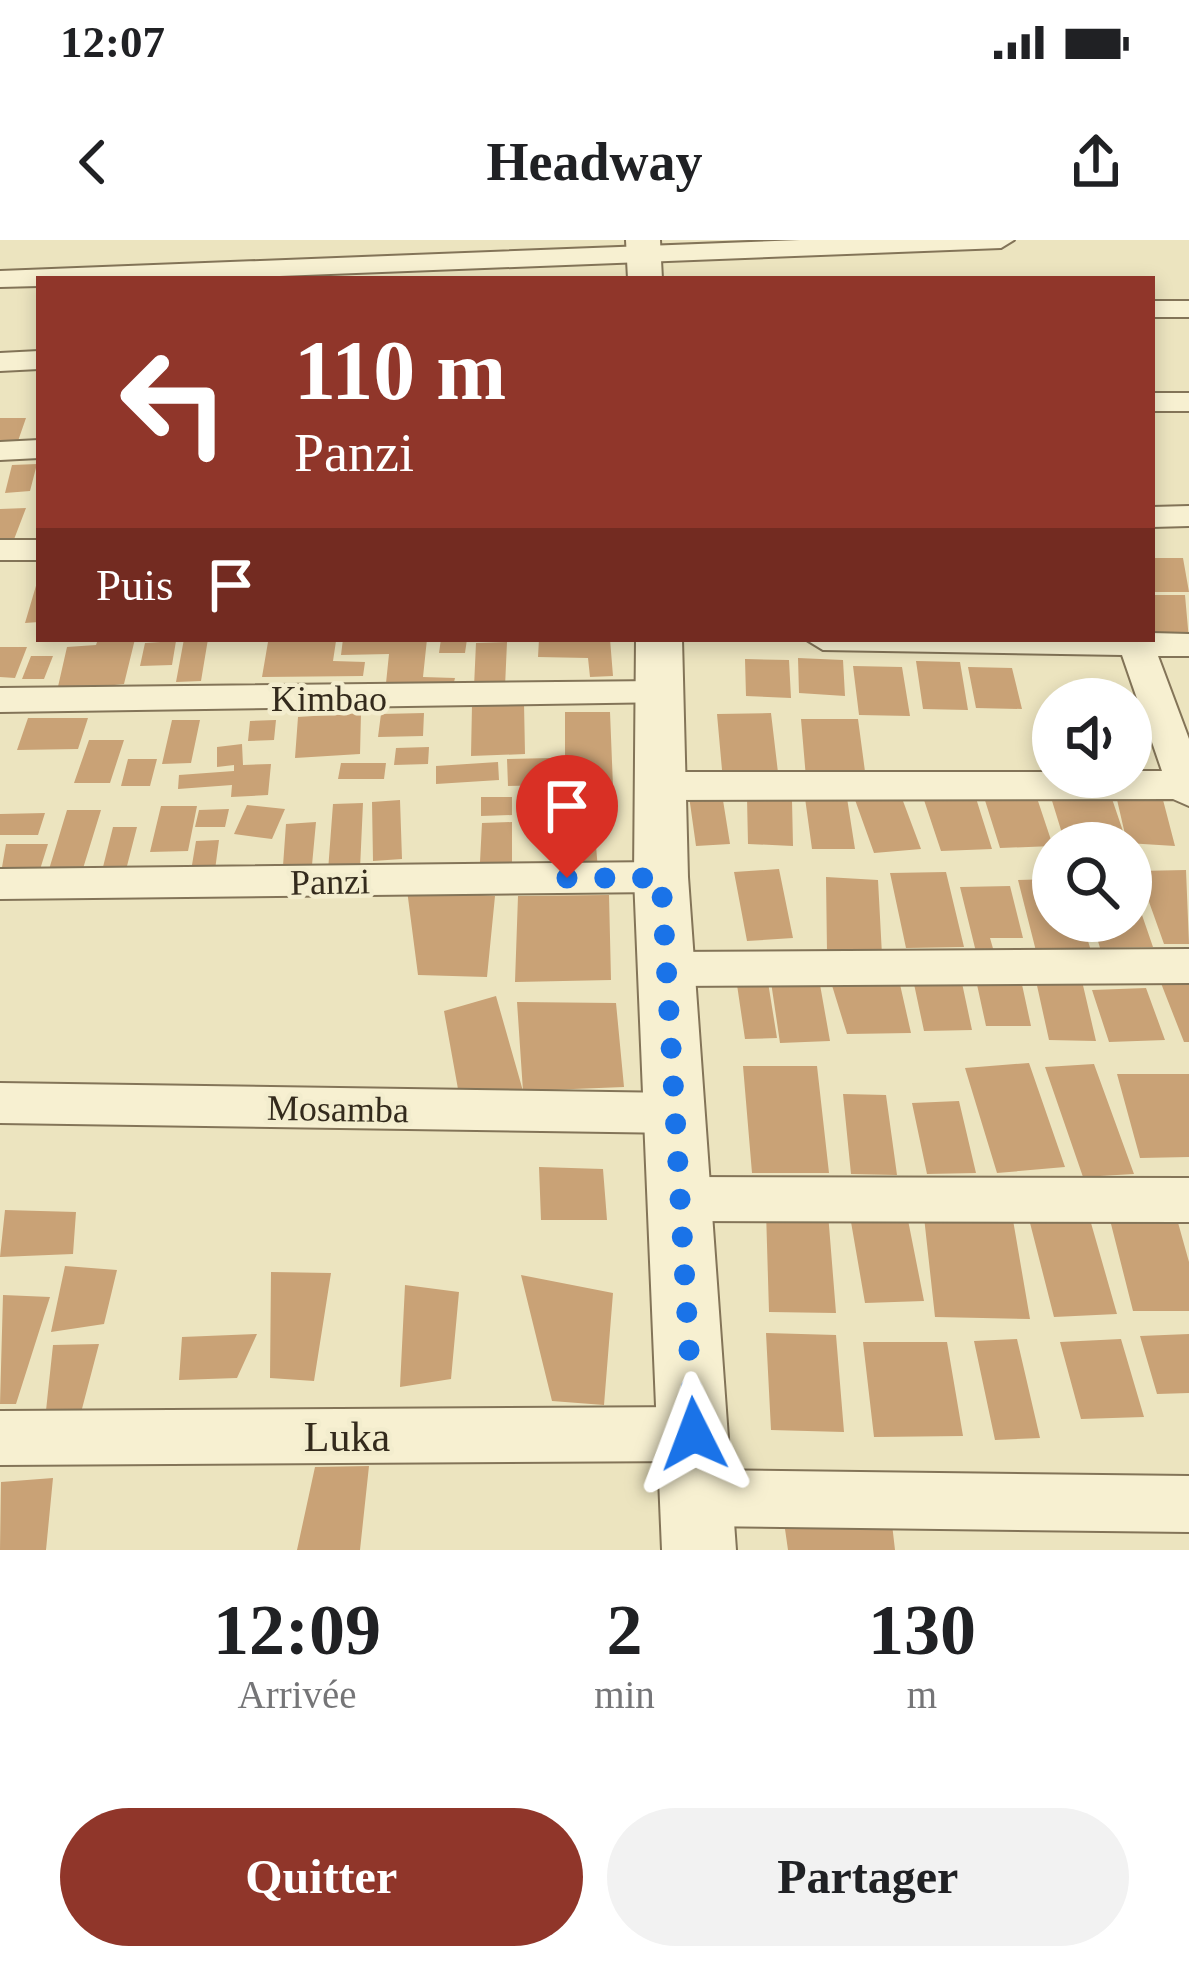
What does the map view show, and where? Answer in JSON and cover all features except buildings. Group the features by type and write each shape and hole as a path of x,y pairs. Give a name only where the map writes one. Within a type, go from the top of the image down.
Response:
{"street":[{"path":"88,276 1001,240"},
{"path":"0,279 36,278"},
{"path":"1155,309 1189,308"},
{"path":"0,362 36,360"},
{"path":"1155,403 1189,402"},
{"path":"0,451 36,449"},
{"path":"1155,517 1189,516"},
{"path":"0,550 36,550"},
{"path":"659,642 661,878 683,1198 698,1524 1189,1504"},
{"path":"657,786 1188,788 1135,642 1189,646"},
{"name":"Kimbao","path":"0,700 658,693"},
{"name":"Panzi","path":"0,884 661,878"},
{"path":"667,968 1189,966"},
{"name":"Mosamba","path":"0,1103 676,1113"},
{"path":"683,1198 1189,1200"},
{"name":"Luka","path":"0,1438 694,1434"}],"route":[{"path":"567,878 661,878 694,1434"}]}
